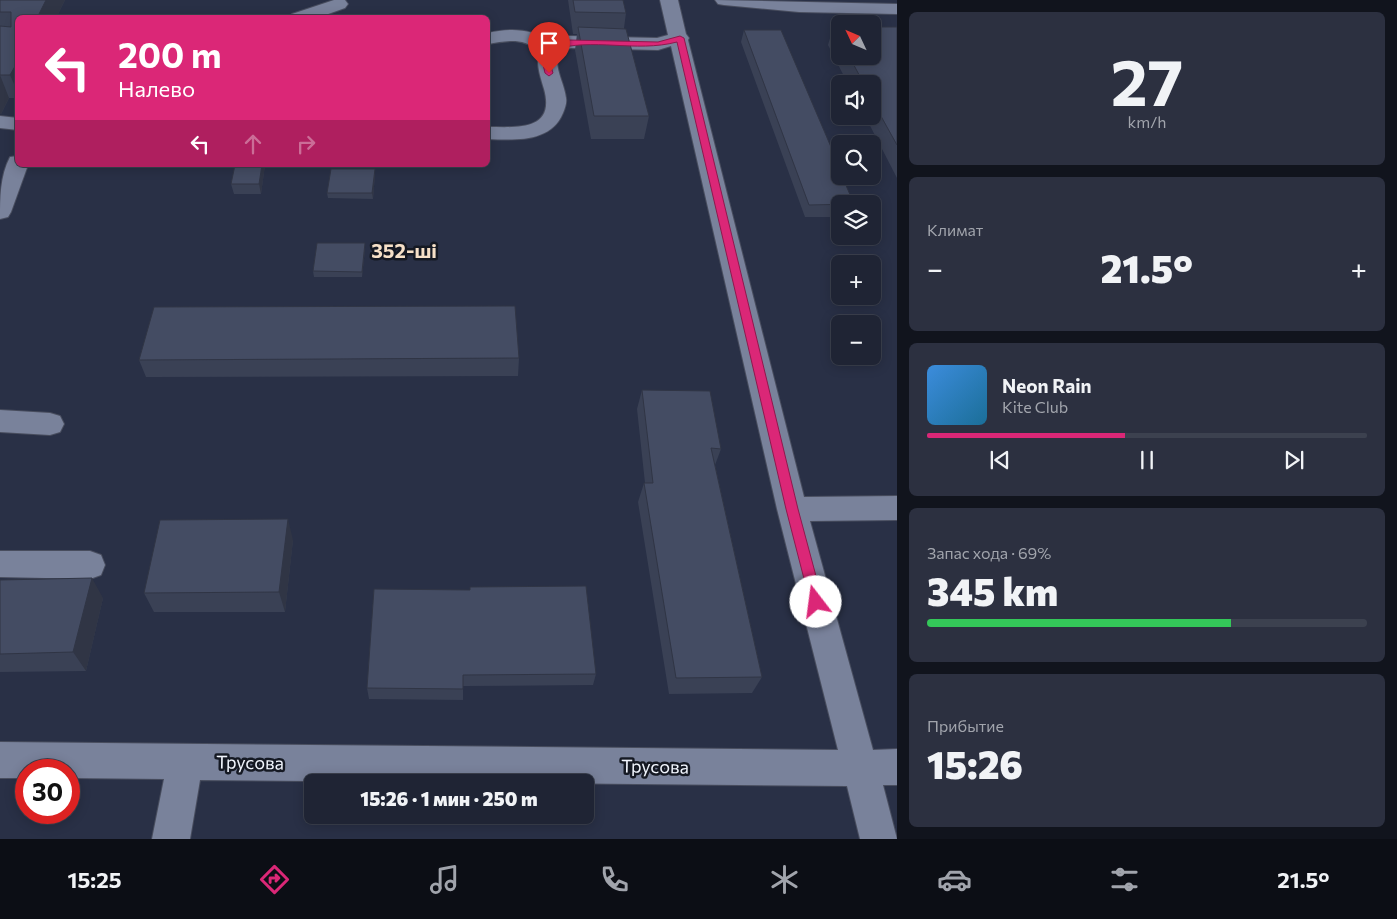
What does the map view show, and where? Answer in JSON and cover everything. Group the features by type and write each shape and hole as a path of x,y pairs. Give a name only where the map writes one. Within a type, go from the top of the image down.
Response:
{"street":[{"path":"670,0 792,509 879,839"},
{"path":"724,0 897,9"},
{"path":"307,15 339,4"},
{"path":"490,38 500,35 523,35 540,41 549,49"},
{"path":"549,49 569,42 658,44 680,38"},
{"path":"490,133 521,134 542,129 552,119 557,100 546,60 549,49"},
{"path":"0,122 15,124"},
{"path":"0,212 16,167"},
{"path":"0,422 50,424"},
{"path":"792,509 897,508"},
{"path":"0,564 90,566"},
{"name":"Трусова","path":"0,760 897,767"},
{"path":"171,839 185,762"}],"building":[{"path":"0,0 46,0 38,15 15,15 15,66 10,75 0,75 0,26 11,27 11,12 0,12"},
{"path":"573,0 623,0 626,13 575,12"},
{"path":"578,27 626,29 649,116 594,116"},
{"path":"881,27 897,27 897,145 881,116 881,75 859,75 854,65 881,65"},
{"path":"744,30 781,30 831,147 831,185 846,185 850,195 831,195 831,205 809,205"},
{"path":"235,167 262,167 259,184 231,184"},
{"path":"331,169 375,169 372,193 327,193"},
{"path":"317,243 365,243 362,272 313,271"},
{"path":"515,306 519,358 139,360 154,307"},
{"path":"642,390 710,391 721,449 711,448 762,677 676,678 644,483 653,483"},
{"path":"288,519 279,592 144,593 160,520"},
{"path":"92,578 73,652 0,654 0,580"},
{"path":"586,586 596,674 463,675 463,689 367,688 374,589 470,590 470,587"}],"district":[{"name":"352-ші","path":"404,250"}],"route":[{"path":"549,73 546,60 549,49 569,42 616,45 658,44 680,38 792,509 816,602"}]}
